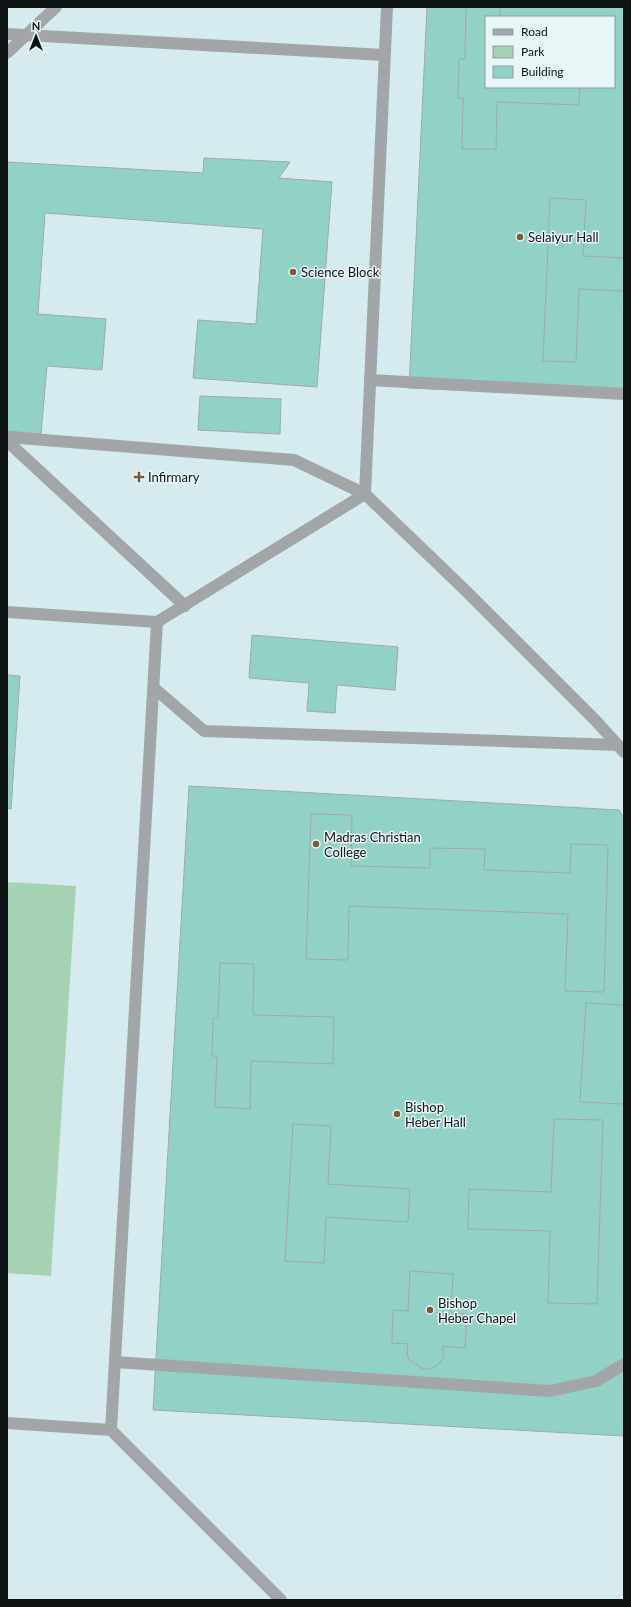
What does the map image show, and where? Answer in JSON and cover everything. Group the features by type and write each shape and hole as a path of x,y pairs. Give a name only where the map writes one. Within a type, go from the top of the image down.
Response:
{"lane":[{"path":"7,54 56,7"},
{"path":"365,494 387,7"},
{"path":"7,34 384,55"},
{"path":"370,380 624,394"},
{"path":"7,437 294,460 365,494 465,590 591,716 621,749"},
{"path":"7,440 185,606"},
{"path":"7,612 157,622 365,494"},
{"path":"111,1430 157,622"},
{"path":"154,688 204,731 621,749"},
{"path":"115,1362 550,1391 596,1381 624,1364"},
{"path":"7,1423 111,1430 281,1600"}],"shaded area":[{"name":"Madras Christian College","path":"7,7 624,7 624,1600 7,1600"}],"green space":[{"path":"7,882 76,886 51,1276 7,1273"}],"building":[{"name":"Selaiyur Hall","path":"427,7 624,7 624,397 409,388"},
{"path":"466,7 500,7 500,16 485,16 485,88 580,88 579,105 497,102 496,149 462,149 463,98 458,98 459,59 465,59"},
{"name":"Science Block","path":"204,158 290,162 279,178 332,182 317,387 193,378 198,320 256,324 263,229 45,213 38,314 106,319 102,370 47,366 41,434 7,431 7,162 203,173"},
{"path":"550,198 586,200 583,256 624,258 624,291 579,289 576,362 543,361"},
{"path":"200,396 281,399 280,434 198,430"},
{"path":"252,635 398,647 395,690 337,685 335,713 307,711 309,683 249,678"},
{"path":"7,675 20,676 11,809 7,808"},
{"name":"Bishop Heber Hall","path":"189,786 619,810 624,818 624,1436 153,1410"},
{"path":"311,814 352,815 351,866 430,868 430,848 485,849 484,870 570,873 571,844 608,845 604,992 565,991 568,914 349,906 348,960 306,959"},
{"path":"220,963 254,964 253,1015 334,1017 333,1064 251,1061 250,1109 215,1107 217,1056 212,1056 213,1018 218,1018"},
{"path":"586,1003 624,1005 624,1104 580,1102"},
{"path":"554,1119 603,1120 597,1304 548,1303 550,1231 468,1229 469,1189 551,1192"},
{"path":"293,1124 331,1126 328,1184 410,1189 408,1222 326,1217 324,1263 285,1261"},
{"path":"410,1271 453,1274 451,1313 467,1314 465,1348 443,1346 443,1358 438,1365 431,1369 423,1369 409,1360 407,1353 408,1344 392,1343 393,1310 408,1311"}],"place":[{"name":"Selaiyur Hall","path":"520,237"},
{"name":"Science Block","path":"293,272"},
{"name":"Infirmary","path":"139,477"},
{"name":"Madras Christian College","path":"316,844"},
{"name":"Bishop Heber Hall","path":"397,1114"},
{"name":"Bishop Heber Chapel","path":"430,1310"}]}
